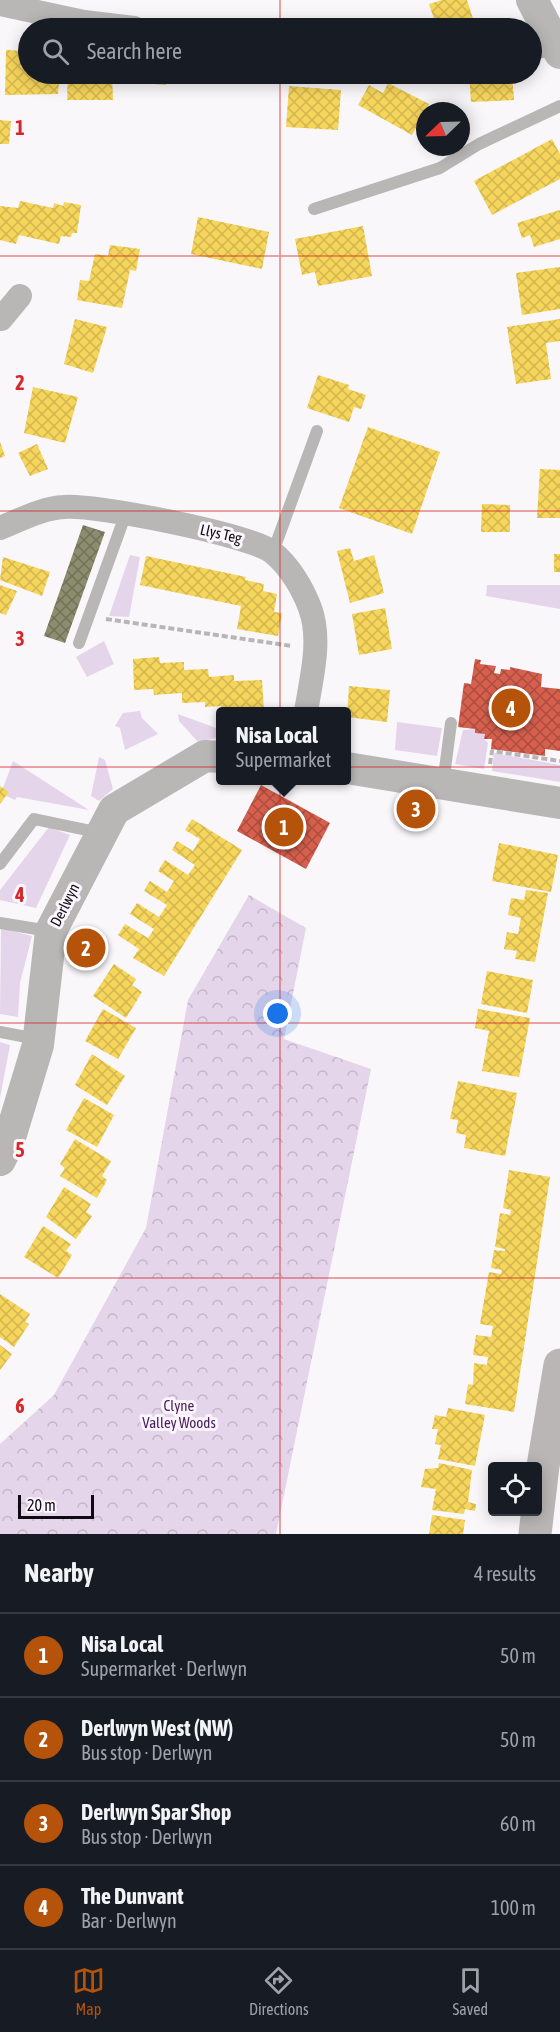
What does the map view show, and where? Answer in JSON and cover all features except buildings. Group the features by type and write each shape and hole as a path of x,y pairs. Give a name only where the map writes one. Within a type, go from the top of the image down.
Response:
{"main road":[{"path":"535,1534 543,1466 560,1365"}],"street":[{"path":"532,0 538,18"},
{"path":"0,4 65,18"},
{"path":"542,28 549,48"},
{"path":"0,319 20,296"},
{"name":"Llys Teg","path":"0,528 36,513 65,506 126,513 253,541 273,552 296,580 311,609 315,652 307,707"},
{"name":"Derlwyn","path":"0,1160 8,1144 38,1039 51,931 114,810 205,756 216,757"},
{"path":"351,769 560,804"}],"lane":[{"path":"314,209 440,168 479,144 560,106"},
{"path":"273,552 317,430"},
{"path":"79,643 126,513"},
{"path":"443,785 452,723"},
{"path":"0,864 34,819 103,833"},
{"path":"0,924 51,931"},
{"path":"0,1032 38,1039"}],"path":[{"path":"90,616 294,646 315,652"},
{"path":"486,791 492,751 560,761"}],"green space":[{"path":"130,555 140,557 129,617 109,616"},
{"path":"487,585 560,585 560,609 486,596"},
{"path":"104,641 114,664 87,677 76,657"},
{"path":"140,711 142,718 158,734 125,750 120,728 115,726 123,713"},
{"path":"178,714 216,728 216,738 198,742 179,721"},
{"path":"397,722 442,728 437,756 395,750"},
{"path":"475,729 475,733 485,734 484,739 488,743 484,769 455,764 463,730"},
{"path":"494,753 560,765 560,782 492,771"},
{"path":"99,757 105,760 113,789 99,801 91,796"},
{"path":"13,761 89,810 17,797 15,800 6,796 8,792 3,788"},
{"path":"49,827 70,835 36,908 0,900 0,890"},
{"name":"Clyne Valley Woods","path":"249,895 306,928 284,1039 371,1069 276,1534 0,1534 0,1444 54,1395 146,1228 188,1000"},
{"path":"1,928 32,936 20,983 18,1017 0,1014"},
{"path":"0,1042 10,1045 0,1098"}],"place":[{"name":"The Dunvant","path":"511,708"},
{"name":"Derlwyn Spar Shop","path":"416,809"},
{"name":"Nisa Local","path":"284,827"},
{"name":"Derlwyn West (NW)","path":"86,948"}]}
